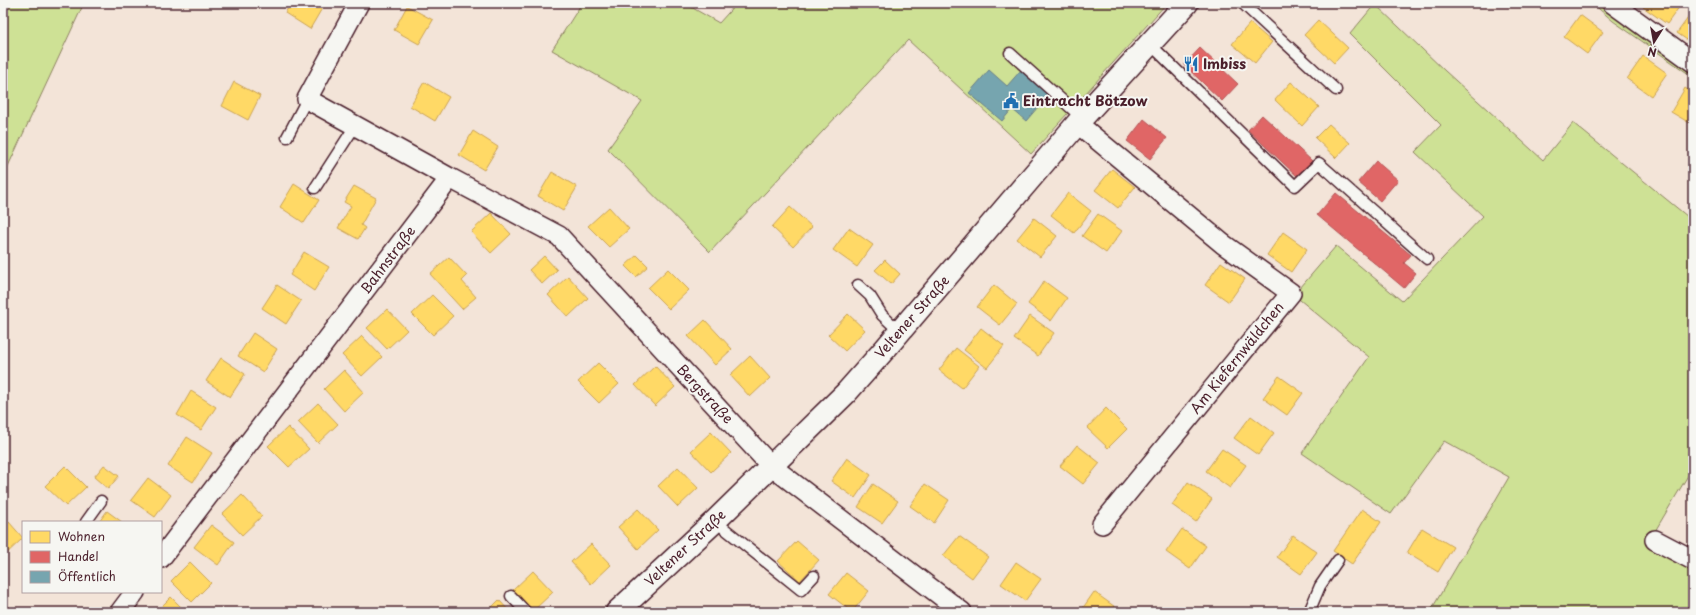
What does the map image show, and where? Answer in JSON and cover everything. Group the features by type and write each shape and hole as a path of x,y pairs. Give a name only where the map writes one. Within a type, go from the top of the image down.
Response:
{"main road":[{"name":"Veltener Straße","path":"617,612 715,521 846,393 900,332 1079,120 1187,3"}],"street":[{"path":"359,3 307,100 450,178"},
{"path":"1612,3 1693,62"},
{"name":"Am Kiefernwäldchen","path":"1079,120 1223,244 1291,293 1102,524"},
{"name":"Bergstraße","path":"450,178 559,236 771,466 962,612"},
{"name":"Bahnstraße","path":"162,557 450,178"},
{"path":"1655,540 1693,560"},
{"path":"120,612 132,593"}],"lane":[{"path":"1242,3 1336,90"},
{"path":"1149,43 1295,186 1318,163 1427,259"},
{"path":"1010,53 1079,120"},
{"path":"287,137 307,100"},
{"path":"315,188 355,126"},
{"path":"858,285 870,296 882,315 900,332"},
{"path":"87,521 101,501"},
{"path":"715,521 801,590 814,576"},
{"path":"1309,612 1320,586 1338,560"},
{"path":"511,596 526,612"}],"green space":[{"path":"3,3 84,3 3,177"},
{"path":"582,3 684,3 719,23 737,3 1167,3 1031,154 908,40 710,252 608,149 642,101 552,50"},
{"path":"1592,3 1622,3 1693,53 1693,77 1613,21"},
{"path":"1375,4 1445,71 1543,160 1573,123 1693,221 1693,467 1648,543 1693,567 1693,612 1430,612 1509,477 1444,441 1391,514 1302,453 1369,357 1294,295 1336,246 1402,301 1483,216 1415,152 1441,125 1350,34"}],"building: Wohnen":[{"path":"291,3 321,3 324,5 310,29 285,13"},
{"path":"1532,3 1540,3 1537,7"},
{"path":"1646,3 1682,3 1667,24 1643,7"},
{"path":"407,6 433,20 419,44 394,30"},
{"path":"1693,11 1693,44 1677,33"},
{"path":"1580,15 1603,32 1587,54 1564,37"},
{"path":"1318,20 1348,48 1334,63 1304,35"},
{"path":"1250,23 1272,42 1255,63 1232,44"},
{"path":"1643,56 1667,73 1651,96 1627,79"},
{"path":"234,82 260,96 248,120 222,106"},
{"path":"424,82 449,97 435,121 410,106"},
{"path":"1291,82 1319,107 1302,126 1275,100"},
{"path":"1685,88 1693,93 1693,125 1671,112"},
{"path":"1329,124 1350,143 1336,158 1315,138"},
{"path":"473,131 498,147 484,170 459,155"},
{"path":"1112,169 1135,187 1118,208 1095,190"},
{"path":"552,172 577,187 563,211 538,196"},
{"path":"294,184 319,200 304,223 280,207"},
{"path":"354,186 376,198 361,225 365,228 358,239 338,228 351,206 344,202"},
{"path":"1068,193 1091,211 1074,233 1051,215"},
{"path":"609,207 629,229 609,247 588,226"},
{"path":"790,207 812,227 793,247 772,227"},
{"path":"491,213 511,234 491,253 471,232"},
{"path":"1098,214 1122,231 1106,253 1082,236"},
{"path":"1034,218 1057,236 1040,257 1017,239"},
{"path":"849,228 873,245 857,267 833,250"},
{"path":"1283,232 1307,249 1291,272 1267,255"},
{"path":"304,252 329,267 314,291 290,275"},
{"path":"637,255 648,266 636,277 625,266"},
{"path":"544,256 557,270 542,284 529,270"},
{"path":"449,257 467,276 462,281 476,297 462,309 430,274"},
{"path":"885,260 900,274 891,284 875,270"},
{"path":"1221,262 1245,279 1229,302 1205,285"},
{"path":"668,269 689,290 669,309 648,288"},
{"path":"568,276 588,298 568,317 548,295"},
{"path":"1044,281 1067,298 1051,321 1028,304"},
{"path":"277,285 301,301 286,324 262,308"},
{"path":"994,285 1017,304 1000,325 977,307"},
{"path":"432,295 453,316 433,335 412,314"},
{"path":"387,309 407,330 387,349 367,328"},
{"path":"848,314 865,330 845,351 828,335"},
{"path":"1030,316 1054,333 1038,356 1014,339"},
{"path":"705,320 732,349 715,365 688,336"},
{"path":"981,328 1004,346 987,368 964,350"},
{"path":"253,333 277,349 263,372 238,356"},
{"path":"362,336 382,357 362,376 342,355"},
{"path":"956,348 979,366 962,388 939,370"},
{"path":"750,356 770,378 750,397 730,375"},
{"path":"221,358 245,374 230,397 206,381"},
{"path":"598,363 619,384 599,403 578,382"},
{"path":"655,366 675,387 655,406 635,385"},
{"path":"344,370 364,392 344,411 324,389"},
{"path":"1279,376 1303,393 1287,415 1263,398"},
{"path":"191,391 216,407 201,430 177,415"},
{"path":"318,403 338,424 318,443 298,422"},
{"path":"1106,408 1127,429 1108,448 1087,428"},
{"path":"1251,416 1274,433 1258,455 1234,438"},
{"path":"3,423 6,424 3,435"},
{"path":"288,427 309,449 289,467 268,446"},
{"path":"711,432 731,453 711,472 691,451"},
{"path":"187,437 212,453 193,482 168,466"},
{"path":"1077,445 1100,463 1083,484 1060,466"},
{"path":"1222,449 1246,465 1230,488 1206,471"},
{"path":"847,458 871,475 855,498 831,481"},
{"path":"104,465 119,476 108,489 94,477"},
{"path":"65,466 86,487 66,506 45,486"},
{"path":"678,467 698,488 678,507 658,486"},
{"path":"148,478 171,495 155,517 131,500"},
{"path":"1188,482 1212,499 1196,522 1172,505"},
{"path":"873,484 898,501 882,523 858,507"},
{"path":"925,484 949,500 934,523 910,506"},
{"path":"242,495 262,516 242,535 222,514"},
{"path":"638,509 658,530 638,549 618,527"},
{"path":"1362,509 1381,522 1352,564 1333,551"},
{"path":"107,511 121,521 100,521"},
{"path":"9,522 22,537 22,539 3,557 3,527"},
{"path":"211,525 234,542 218,565 194,547"},
{"path":"1422,528 1453,547 1438,572 1407,553"},
{"path":"1182,529 1206,546 1190,569 1166,552"},
{"path":"1293,535 1317,552 1301,574 1277,557"},
{"path":"959,536 988,557 972,578 943,556"},
{"path":"1693,538 1693,549 1689,547"},
{"path":"797,541 819,560 800,581 778,561"},
{"path":"591,544 611,565 591,584 571,562"},
{"path":"190,562 211,583 192,602 171,581"},
{"path":"1016,562 1041,579 1025,601 1001,584"},
{"path":"533,571 553,592 533,611 513,590"},
{"path":"846,573 869,591 852,612 829,594"},
{"path":"1094,592 1118,609 1115,612 1080,612"},
{"path":"171,597 186,612 156,612"},
{"path":"499,600 510,612 487,612"}],"building: Handel":[{"path":"1200,48 1238,84 1222,101 1184,65"},
{"path":"1262,115 1312,161 1298,177 1248,130"},
{"path":"1144,119 1167,138 1150,159 1127,141"},
{"path":"1376,161 1398,180 1380,201 1358,182"},
{"path":"1336,193 1411,255 1404,263 1416,273 1404,288 1317,215"}],"building: Öffentlich":[{"name":"Eintracht Bötzow","path":"1022,69 1050,93 1026,121 1012,109 1002,121 969,93 989,70 1007,86"}],"place":[{"name":"Imbiss","path":"1191,64"},
{"name":"Eintracht Bötzow","path":"1011,101"}]}
